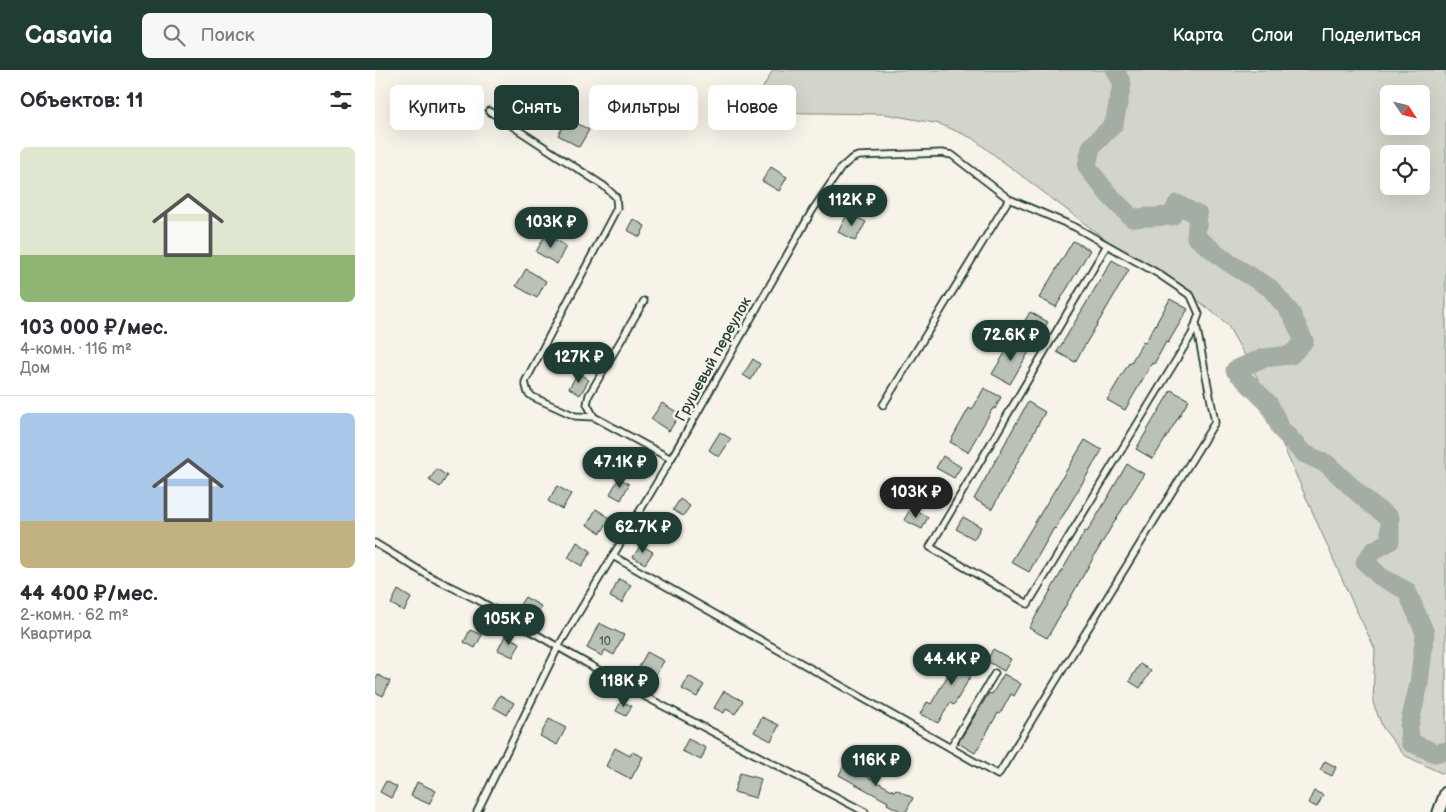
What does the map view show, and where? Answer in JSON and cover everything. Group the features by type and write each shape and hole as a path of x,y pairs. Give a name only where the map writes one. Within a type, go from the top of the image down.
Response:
{"street":[{"path":"1439,812 1446,793"}],"lane":[{"path":"489,111 604,186 616,197 617,208 525,382 528,393 575,416 593,417 671,459"},
{"name":"Грушевый переулок","path":"477,812 557,647 671,459 812,211 841,168 851,159 859,156 942,153 952,155 1009,199 1075,227 1157,273 1191,296 1199,314 1196,323 1215,422 998,776 950,748"},
{"path":"883,405 1009,199"},
{"path":"1107,245 930,547 1028,604 1192,334 1196,323"},
{"path":"593,417 587,404 589,395 645,301"},
{"path":"375,544 429,576 478,600 657,703 865,812"},
{"path":"613,556 950,748 995,673"}],"shaded area":[{"path":"773,70 1446,70 1446,773 1441,773 1404,755 1383,728 1373,703 1375,649 1273,423 1257,377 1227,324 1179,285 1125,254 972,138 940,124 885,114 796,113 796,85 764,85"}],"building":[{"path":"579,124 589,130 579,147 558,135 561,130 579,130"},
{"path":"771,167 787,177 779,191 762,181"},
{"path":"848,213 866,222 855,241 838,232"},
{"path":"633,219 645,226 640,237 627,230"},
{"path":"546,234 566,246 557,264 536,252"},
{"path":"1073,241 1090,250 1056,307 1039,298"},
{"path":"1112,260 1129,270 1075,362 1057,352"},
{"path":"526,269 546,281 537,298 516,286"},
{"path":"1170,299 1188,309 1154,364 1152,363 1125,410 1107,400 1143,342 1145,343"},
{"path":"1030,312 1048,322 1041,334 1023,324"},
{"path":"1013,340 1030,350 1010,384 992,374"},
{"path":"753,359 760,364 751,380 743,375"},
{"path":"578,373 589,380 580,395 569,388"},
{"path":"984,388 1001,397 968,452 950,442 969,408 972,410"},
{"path":"1171,390 1189,400 1153,459 1136,449"},
{"path":"1028,402 1045,412 992,509 974,499"},
{"path":"662,403 680,414 669,431 651,419"},
{"path":"720,432 731,439 719,457 709,450"},
{"path":"1085,440 1102,450 1029,572 1011,562"},
{"path":"943,456 961,467 954,478 936,468"},
{"path":"1127,464 1144,474 1047,638 1029,628 1085,531 1087,532"},
{"path":"437,469 447,476 440,487 429,480"},
{"path":"619,478 629,484 621,500 610,494"},
{"path":"928,482 945,492 938,504 921,494"},
{"path":"557,486 571,494 562,509 548,501"},
{"path":"680,499 690,506 683,516 673,510"},
{"path":"911,508 928,517 922,529 904,520"},
{"path":"596,509 610,518 601,533 587,525"},
{"path":"963,517 981,527 974,539 956,529"},
{"path":"577,542 591,551 582,566 568,558"},
{"path":"641,545 653,552 645,564 633,557"},
{"path":"619,579 631,585 622,603 610,597"},
{"path":"398,590 411,598 404,611 391,604"},
{"path":"525,597 541,606 535,618 518,608"},
{"path":"599,623 624,635 614,655 605,650 602,656 587,648"},
{"path":"470,630 482,635 475,648 464,642"},
{"path":"505,636 520,643 513,657 498,650"},
{"path":"964,648 981,658 954,705 950,703 938,723 920,714 927,702 931,704"},
{"path":"993,649 1011,659 1004,671 987,661"},
{"path":"647,652 664,661 654,678 638,669"},
{"path":"1140,664 1151,671 1140,688 1129,681"},
{"path":"1004,674 1021,684 1014,696 1011,694 1000,714 998,713 975,753 958,743 989,693 992,694"},
{"path":"378,675 390,681 383,696 375,692 375,681"},
{"path":"689,676 704,685 697,697 682,689"},
{"path":"724,691 743,701 735,714 726,709 724,713 714,708"},
{"path":"500,695 514,703 507,715 493,707"},
{"path":"621,701 632,706 626,716 616,711"},
{"path":"762,717 779,725 771,741 754,732"},
{"path":"549,719 566,728 557,745 540,736"},
{"path":"688,739 706,748 701,760 682,751"},
{"path":"615,748 630,756 632,752 643,757 631,779 606,766"},
{"path":"847,759 865,769 862,774 894,791 896,789 913,798 906,812 902,812 887,804 888,802 839,775"},
{"path":"1325,761 1336,767 1332,776 1320,770"},
{"path":"740,773 761,779 756,798 734,792"},
{"path":"386,781 397,787 391,798 380,792"},
{"path":"417,782 436,791 429,804 411,796"},
{"path":"1314,791 1323,795 1317,807 1308,803"}],"waterway":[{"path":"1115,70 1122,84 1114,124 1091,147 1087,167 1109,195 1132,218 1172,216 1177,204 1198,215 1196,237 1229,263 1270,288 1291,313 1304,341 1291,355 1263,358 1235,370 1269,404 1281,429 1303,453 1327,464 1370,504 1390,518 1390,541 1373,551 1365,562 1381,577 1407,591 1425,633 1419,684 1409,726 1410,742 1435,753 1446,751"}]}
